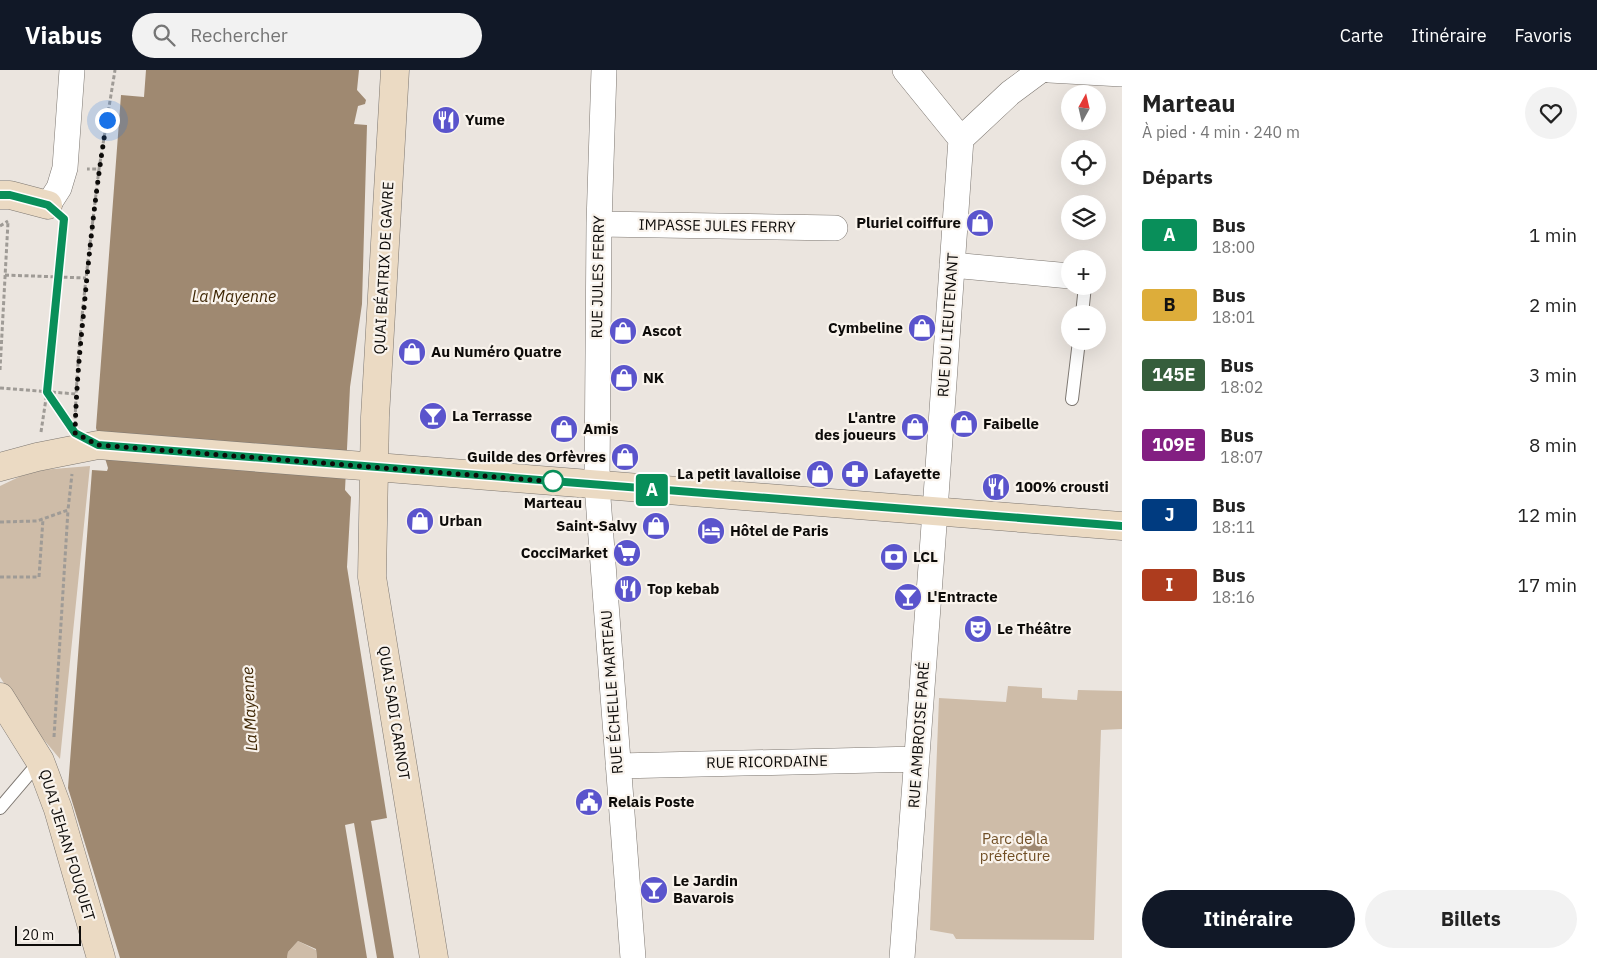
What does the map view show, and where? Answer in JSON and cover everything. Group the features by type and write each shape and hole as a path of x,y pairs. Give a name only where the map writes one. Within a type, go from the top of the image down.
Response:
{"street":[{"path":"0,195 10,195 43,203 59,188 66,168 72,70"},
{"name":"QUAI BÉATRIX DE GAVRE","path":"374,466 374,424 395,70"},
{"name":"RUE JULES FERRY","path":"597,485 599,224 604,70"},
{"path":"905,70 961,139 1010,93 1041,70"},
{"path":"1049,70 1122,74"},
{"name":"RUE DU LIEUTENANT","path":"935,512 961,139"},
{"name":"IMPASSE JULES FERRY","path":"599,224 835,228"},
{"path":"952,266 1061,275"},
{"path":"0,467 82,443 1122,526"},
{"name":"QUAI SADI CARNOT","path":"374,466 372,577 434,958"},
{"name":"RUE ÉCHELLE MARTEAU","path":"597,485 633,958"},
{"name":"RUE AMBROISE PARÉ","path":"902,958 935,512"},
{"name":"QUAI JEHAN FOUQUET","path":"0,697 47,750 58,809 101,958"},
{"name":"RUE RICORDAINE","path":"618,766 917,759"}],"lane":[{"path":"1072,399 1078,350"},
{"path":"0,808 47,750"}],"path":[{"path":"47,750 68,510 82,443 76,394 86,278 99,169 115,70"},
{"path":"66,168 99,169"},
{"path":"37,457 47,392 64,219 43,203"},
{"path":"0,370 8,222"},
{"path":"5,275 86,278"},
{"path":"0,388 76,394"},
{"path":"47,392 82,443"},
{"path":"0,522 37,521 68,510"},
{"path":"0,577 39,577 43,519"}],"green space":[{"path":"90,466 60,759 29,722 0,677 0,486 21,476 41,470"},
{"name":"Parc de la préfecture","path":"1008,686 1042,688 1042,698 1077,700 1078,690 1122,691 1122,729 1101,730 1094,940 956,939 953,934 930,930 939,698 1006,702"},
{"path":"298,941 316,950 317,958 287,958 288,952"}],"water":[{"name":"La Mayenne","path":"146,70 359,70 357,90 366,100 365,104 358,106 354,124 367,125 362,304 350,387 345,490 351,497 347,567 387,818 371,821 394,958 377,958 354,823 345,825 367,958 317,958 316,949 298,941 288,952 287,958 120,958 68,788 92,470 107,471 108,468 96,428 121,95 144,97"},
{"path":"1031,830 1040,835 1042,840 1040,855 1032,862 1024,859 1020,850 1024,833"}],"bus line":[{"name":"A","path":"0,195 10,195 48,205 64,219 47,392 75,433 98,445 1122,526"}],"place":[{"name":"Yume","path":"446,120"},
{"name":"Pluriel coiffure","path":"980,223"},
{"name":"Cymbeline","path":"922,328"},
{"name":"Ascot","path":"623,331"},
{"name":"Au Numéro Quatre","path":"412,352"},
{"name":"NK","path":"624,378"},
{"name":"La Terrasse","path":"433,416"},
{"name":"Faibelle","path":"964,424"},
{"name":"L'antre des joueurs","path":"915,427"},
{"name":"Amis","path":"564,429"},
{"name":"Guilde des Orfèvres","path":"625,457"},
{"name":"La petit lavalloise","path":"820,474"},
{"name":"Lafayette","path":"855,474"},
{"name":"Marteau","path":"553,481"},
{"name":"100% crousti","path":"996,487"},
{"name":"Urban","path":"420,521"},
{"name":"Saint-Salvy","path":"656,526"},
{"name":"Hôtel de Paris","path":"711,531"},
{"name":"CocciMarket","path":"627,553"},
{"name":"LCL","path":"894,557"},
{"name":"Top kebab","path":"628,589"},
{"name":"L'Entracte","path":"908,597"},
{"name":"Le Théâtre","path":"978,629"},
{"name":"Relais Poste","path":"589,802"},
{"name":"Le Jardin Bavarois","path":"654,890"}],"route":[{"path":"107,120 86,278 76,394 75,433 98,445 559,482 553,481"}]}
